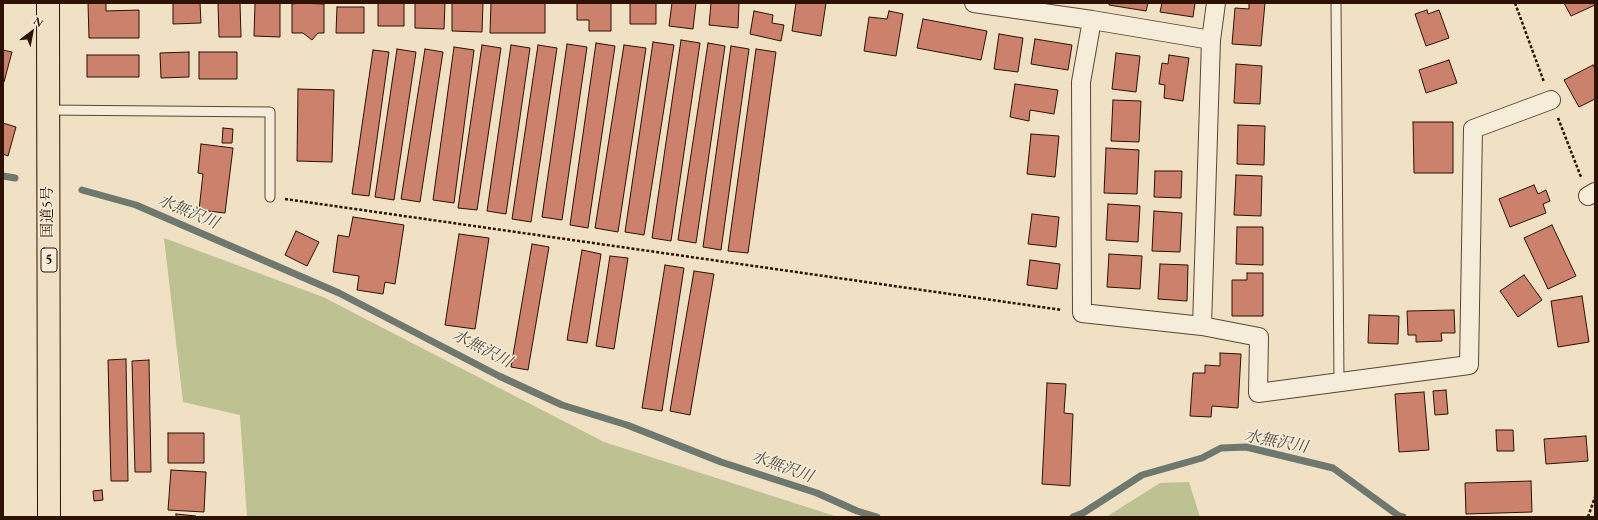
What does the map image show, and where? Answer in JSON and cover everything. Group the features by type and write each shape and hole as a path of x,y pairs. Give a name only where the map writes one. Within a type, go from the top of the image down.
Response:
{"highway":[{"name":"国道5号","path":"48,3 49,517"}],"street":[{"path":"974,3 1092,20 1211,40"},
{"path":"1202,326 1211,40 1216,3"},
{"path":"1092,20 1081,82 1082,312 1202,326 1259,337 1258,393 1469,364 1473,129 1551,100"}],"lane":[{"path":"1336,3 1339,382"},
{"path":"48,110 270,112 270,197"}],"path":[{"path":"270,197 1082,312"},
{"path":"1588,517 1595,497"}],"green space":[{"path":"164,238 323,297 604,442 838,517 247,517 240,415 183,402"},
{"path":"1189,482 1200,517 1106,517 1160,483"}],"building":[{"path":"88,3 106,3 106,11 139,10 139,38 89,38"},
{"path":"173,3 200,3 201,23 173,24"},
{"path":"218,3 240,3 241,37 219,37"},
{"path":"255,3 280,3 280,37 254,36"},
{"path":"378,3 404,3 404,26 378,26"},
{"path":"415,3 445,3 444,29 415,28"},
{"path":"452,3 483,3 482,32 452,31"},
{"path":"491,3 545,3 545,33 490,33"},
{"path":"577,3 611,3 611,31 589,31 589,20 577,20"},
{"path":"630,3 656,3 656,24 630,24"},
{"path":"672,3 696,3 693,29 669,26"},
{"path":"711,3 739,3 738,28 709,25"},
{"path":"796,3 826,3 821,36 792,31"},
{"path":"1109,3 1148,3 1146,11 1109,5"},
{"path":"1162,3 1195,3 1193,17 1160,12"},
{"path":"1249,3 1265,3 1261,46 1232,44 1235,8 1249,9"},
{"path":"1564,3 1595,3 1595,5 1571,16"},
{"path":"292,4 324,4 324,33 318,33 312,40 303,33 292,33"},
{"path":"337,7 364,7 364,33 336,33"},
{"path":"1427,10 1428,14 1439,10 1449,38 1426,46 1415,14"},
{"path":"754,11 773,15 772,23 784,25 781,41 750,34"},
{"path":"889,11 903,14 896,56 864,51 869,17 887,19"},
{"path":"923,19 987,31 981,60 917,48"},
{"path":"999,34 1023,38 1018,72 994,69"},
{"path":"1035,39 1072,45 1068,70 1031,64"},
{"path":"681,40 700,43 671,241 652,238"},
{"path":"653,42 674,45 644,235 625,232"},
{"path":"596,43 615,46 588,228 570,225"},
{"path":"708,43 725,46 696,243 678,240"},
{"path":"567,44 587,47 562,220 542,217"},
{"path":"482,45 501,48 477,210 458,208"},
{"path":"511,45 530,48 506,214 487,211"},
{"path":"538,45 557,48 531,222 512,219"},
{"path":"624,45 646,48 618,232 595,228"},
{"path":"731,46 749,49 721,250 703,247"},
{"path":"454,47 474,50 454,203 433,200"},
{"path":"397,49 416,52 394,200 375,197"},
{"path":"425,49 443,52 420,202 401,199"},
{"path":"756,49 776,52 748,253 728,251"},
{"path":"3,50 12,52 4,82 3,82"},
{"path":"373,50 389,52 369,196 352,194"},
{"path":"189,52 189,77 161,78 160,53"},
{"path":"199,52 237,52 237,79 199,79"},
{"path":"1116,53 1140,56 1136,92 1112,89"},
{"path":"87,55 139,55 139,77 87,77"},
{"path":"1169,55 1189,58 1183,101 1164,98 1165,85 1159,84 1162,63 1168,64"},
{"path":"1449,60 1457,83 1426,93 1419,70"},
{"path":"1236,64 1262,66 1260,104 1234,103"},
{"path":"1593,65 1595,69 1595,99 1579,107 1564,80"},
{"path":"1015,84 1058,90 1054,114 1030,110 1029,121 1010,117"},
{"path":"298,89 334,90 332,162 297,161"},
{"path":"1113,100 1141,101 1139,142 1111,141"},
{"path":"1413,122 1453,122 1453,173 1414,173"},
{"path":"3,123 16,127 8,156 3,154"},
{"path":"1238,125 1265,126 1264,165 1237,164"},
{"path":"223,128 233,129 232,143 222,143"},
{"path":"1031,134 1059,136 1055,177 1027,174"},
{"path":"201,144 233,148 225,213 199,210 203,174 198,173"},
{"path":"1106,148 1139,150 1137,194 1104,193"},
{"path":"1155,171 1182,171 1181,198 1154,197"},
{"path":"1236,175 1262,176 1261,216 1234,215"},
{"path":"1534,185 1538,194 1546,190 1550,201 1543,204 1546,213 1510,227 1499,199"},
{"path":"1108,204 1140,206 1138,242 1106,240"},
{"path":"1154,211 1182,213 1180,252 1152,251"},
{"path":"1032,214 1059,217 1056,247 1028,244"},
{"path":"353,217 404,225 395,284 385,282 383,294 357,290 359,276 333,272 338,235 349,237"},
{"path":"1552,225 1576,276 1548,289 1524,238"},
{"path":"1237,227 1263,227 1263,265 1236,264"},
{"path":"296,231 319,242 307,266 285,255"},
{"path":"459,234 489,238 475,329 445,325"},
{"path":"532,244 549,247 528,370 511,367"},
{"path":"582,250 601,254 587,343 567,340"},
{"path":"1109,254 1142,256 1140,289 1107,287"},
{"path":"610,256 628,258 614,349 596,346"},
{"path":"1030,260 1060,264 1057,289 1027,285"},
{"path":"1160,264 1188,265 1187,301 1158,299"},
{"path":"665,265 684,268 662,411 642,408"},
{"path":"694,271 714,274 690,415 670,411"},
{"path":"1247,273 1263,273 1263,316 1232,316 1232,280 1247,280"},
{"path":"1524,275 1542,300 1518,317 1500,291"},
{"path":"1582,296 1589,342 1558,347 1551,301"},
{"path":"1454,310 1455,333 1441,333 1442,341 1416,342 1416,335 1408,335 1407,311"},
{"path":"1369,315 1399,316 1398,344 1368,343"},
{"path":"1220,353 1241,354 1238,408 1212,406 1211,417 1190,416 1193,373 1205,373 1205,365 1220,366"},
{"path":"126,359 128,481 111,481 108,360"},
{"path":"149,360 151,472 135,472 132,361"},
{"path":"1047,383 1066,384 1064,413 1073,414 1070,486 1042,484"},
{"path":"1446,390 1448,414 1435,415 1433,391"},
{"path":"1424,392 1429,450 1399,452 1395,394"},
{"path":"1496,430 1513,430 1514,451 1497,451"},
{"path":"168,433 204,433 204,463 168,463"},
{"path":"1586,436 1588,461 1546,464 1544,439"},
{"path":"171,470 206,472 204,512 168,510"},
{"path":"1531,481 1532,512 1466,514 1465,483"},
{"path":"102,490 103,500 94,501 93,491"},
{"path":"176,514 196,516 196,517 176,517"}],"waterway":[{"name":"水無沢川","path":"3,176 15,178"},
{"name":"水無沢川","path":"82,190 136,205 339,293 499,376 562,405 627,425 721,462 817,493 857,511 877,517"},
{"name":"水無沢川","path":"1073,517 1083,513 1142,475 1202,458 1221,448 1246,447 1333,468 1399,516 1403,517"}]}
